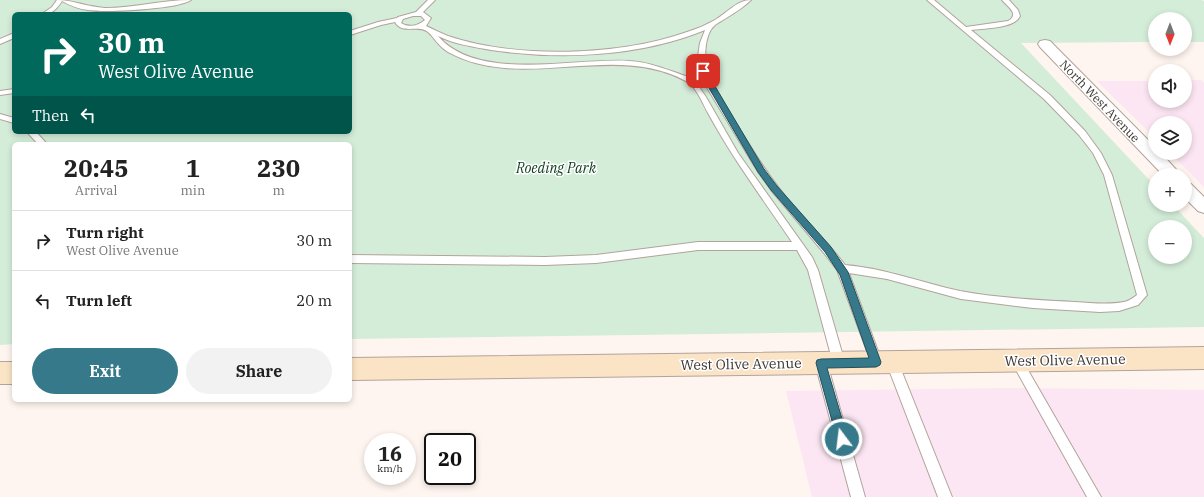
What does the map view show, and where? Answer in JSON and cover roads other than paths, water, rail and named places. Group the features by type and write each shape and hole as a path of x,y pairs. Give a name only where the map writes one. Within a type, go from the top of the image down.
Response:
{"main road":[{"name":"West Olive Avenue","path":"352,369 1204,358"},
{"path":"0,373 12,373"}],"street":[{"name":"North West Avenue","path":"1045,44 1166,168"},
{"path":"1192,194 1202,203"}],"lane":[{"path":"48,12 54,8 60,0"},
{"path":"64,0 71,4 87,7 118,10"},
{"path":"106,12 164,5 188,0"},
{"path":"418,14 432,0"},
{"path":"421,26 432,33 480,46 523,51 562,52 625,50 671,40 712,24 748,0"},
{"path":"842,269 876,273 961,295 1046,305 1100,307 1124,306 1138,301 1142,295 1108,175 1097,153 1064,113 1047,97 930,0"},
{"path":"965,29 1015,20 1017,16 1016,11 1005,0"},
{"path":"352,32 380,23 398,20 408,15 418,14 428,18 427,22 421,26 411,28 402,26 398,23 398,20"},
{"path":"712,24 707,33 702,52 701,62 704,76 761,170 774,188 828,250 842,269 945,497"},
{"path":"432,33 441,46 450,51 477,62 493,65 540,68 629,63 654,68 690,80 704,98 728,144 744,169 800,246 813,270 830,363 858,497"},
{"path":"0,42 12,36"},
{"path":"625,50 629,63"},
{"path":"690,80 704,76"},
{"path":"0,93 12,91"},
{"path":"0,116 12,119"},
{"path":"33,134 41,142"},
{"path":"352,259 545,261 596,259 698,246 800,246"},
{"path":"1017,360 1094,497"}],"park label":[{"name":"Roeding Park","path":"556,168"}]}
